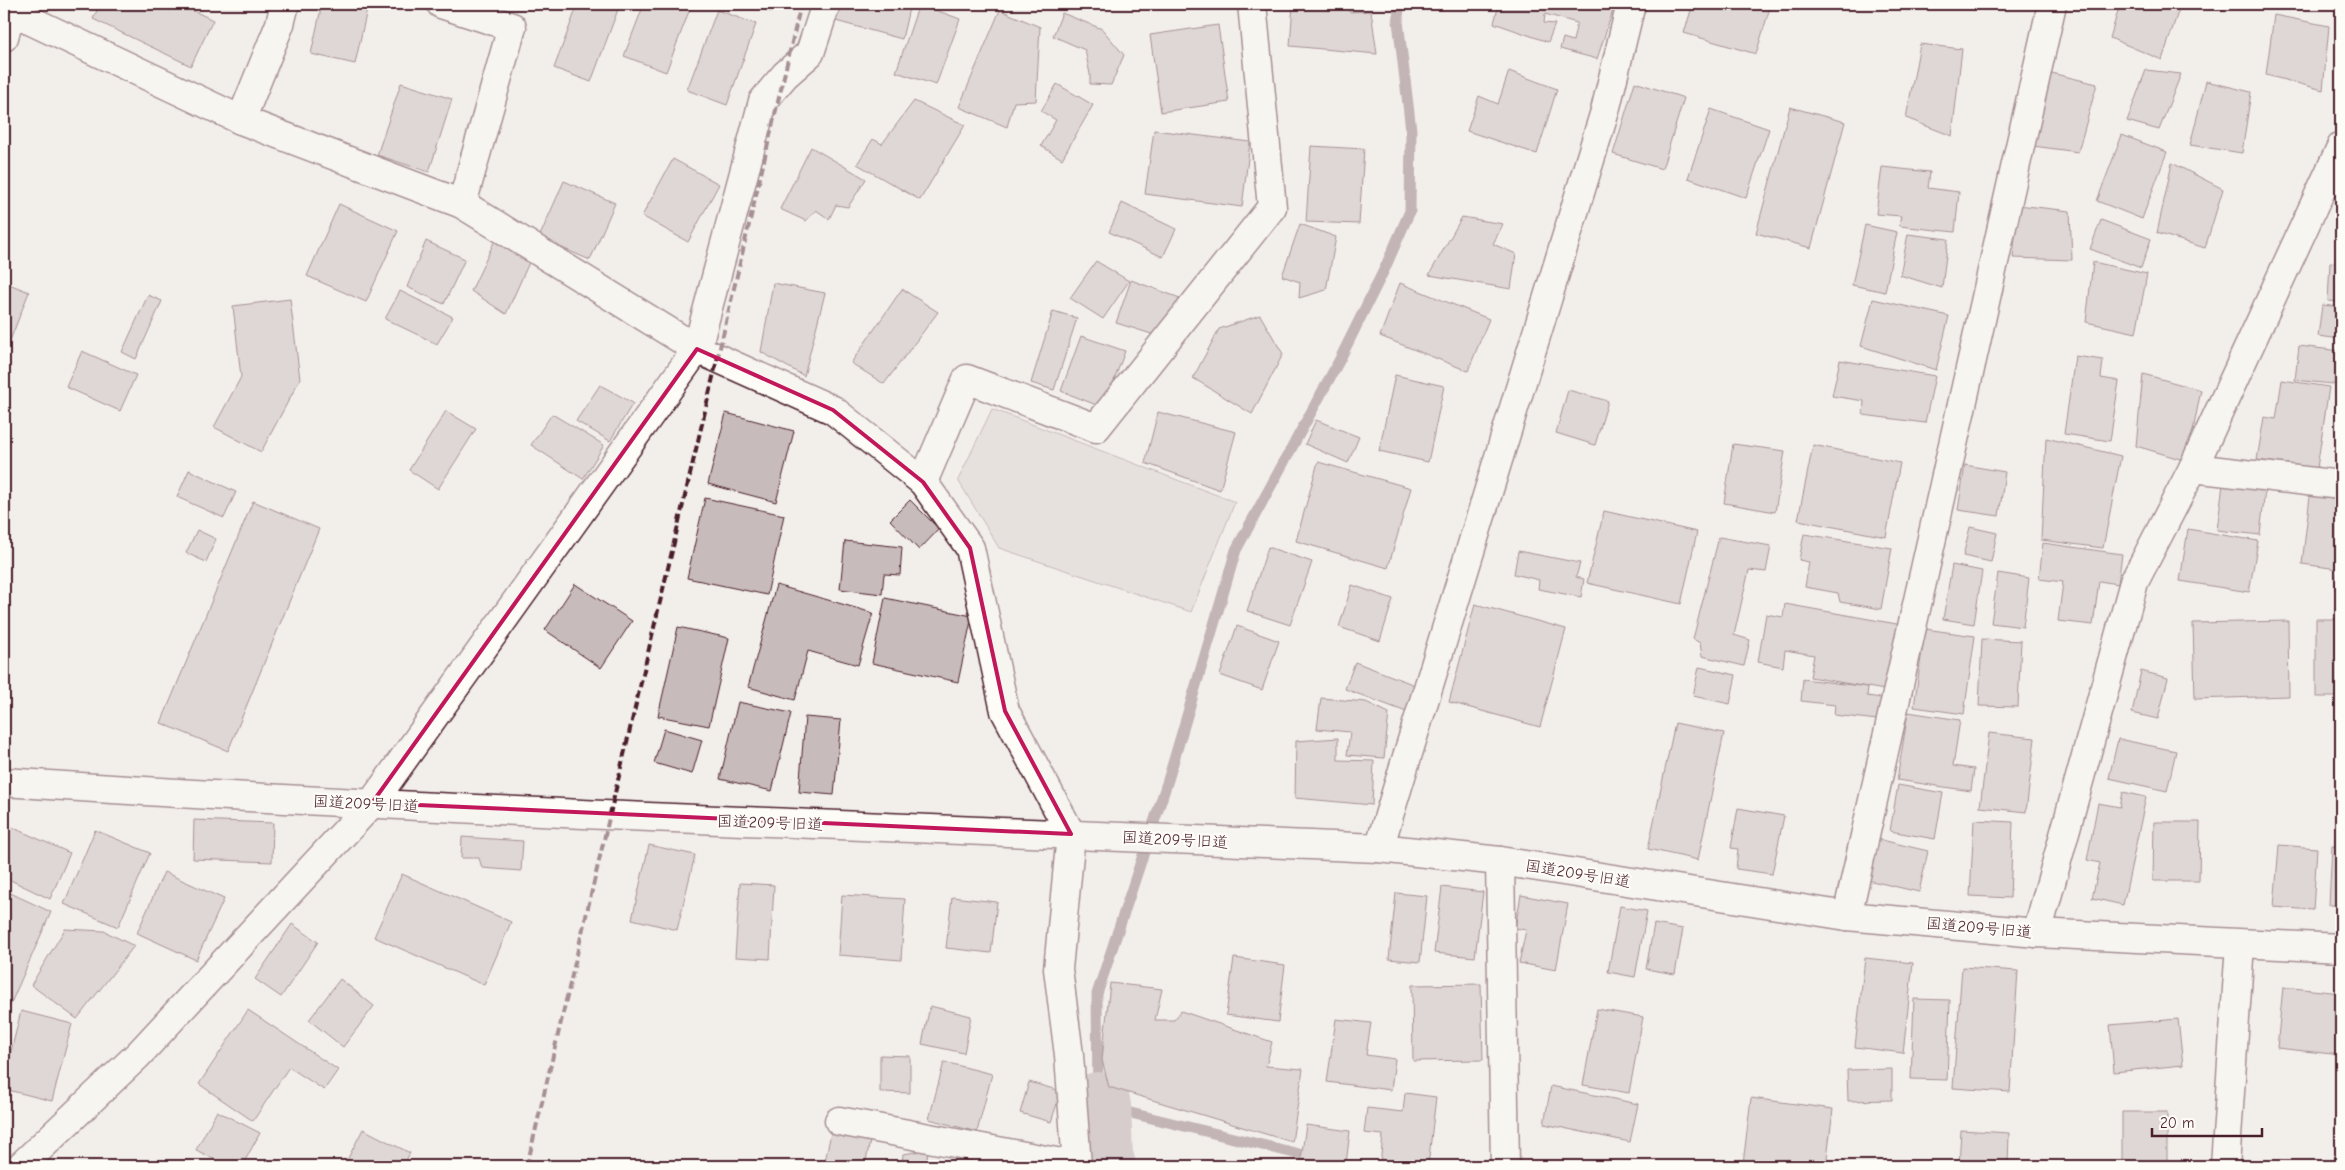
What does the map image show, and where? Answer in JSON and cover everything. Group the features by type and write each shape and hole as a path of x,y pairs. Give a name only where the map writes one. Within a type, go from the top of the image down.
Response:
{"street":[{"path":"241,120 280,24 285,4"},
{"path":"441,4 512,27 462,204"},
{"path":"21,1166 138,1056 372,803 697,349 763,101 785,75 810,52 826,4"},
{"path":"923,482 967,379 1096,428 1272,207 1252,4"},
{"path":"1379,848 1605,110 1631,4"},
{"path":"1847,916 2052,4"},
{"path":"8,15 241,120 462,204 697,349 833,410 923,482 970,548 1005,711 1071,834 1058,969 1069,1055 1077,1166 839,1121"},
{"path":"2037,933 2134,582 2193,468 2341,147"},
{"path":"2193,468 2341,485"},
{"name":"国道209号旧道","path":"4,782 194,795 609,816 1379,848 1500,861 1847,916 2037,933 2341,948"},
{"path":"1500,861 1505,1166"},
{"path":"2225,1166 2240,944"}],"highlighted area":[{"path":"697,349 833,410 923,482 970,548 1005,711 1071,834 372,803"}],"shaded area":[{"path":"992,409 1235,502 1191,612 999,548 958,480"}],"building":[{"path":"100,4 179,4 213,20 191,66 93,19"},
{"path":"322,4 368,5 355,64 311,54"},
{"path":"578,4 620,4 591,82 554,68"},
{"path":"644,4 691,6 666,72 624,56"},
{"path":"752,4 775,4 771,12"},
{"path":"838,4 910,4 902,39 832,20"},
{"path":"919,4 960,19 936,85 896,72"},
{"path":"1293,4 1350,4 1349,12 1371,11 1377,54 1290,46"},
{"path":"1499,4 1615,4 1597,59 1560,49 1563,38 1573,41 1577,23 1545,14 1544,23 1555,24 1548,42 1494,23"},
{"path":"1693,4 1771,4 1756,54 1684,33"},
{"path":"2120,4 2166,4 2179,9 2162,60 2110,38"},
{"path":"2197,4 2225,4 2224,11 2197,7"},
{"path":"717,10 756,24 727,105 687,90"},
{"path":"1000,10 1040,27 1036,101 1014,102 1007,127 959,107"},
{"path":"1062,13 1102,29 1124,55 1111,85 1090,84 1085,50 1053,36"},
{"path":"2274,15 2329,26 2323,90 2266,75"},
{"path":"1218,25 1229,102 1161,112 1150,35"},
{"path":"1920,44 1962,49 1952,136 1906,118"},
{"path":"2146,70 2181,74 2159,130 2127,121"},
{"path":"1509,71 1557,89 1537,154 1467,131 1479,96 1498,104"},
{"path":"2047,72 2097,84 2078,152 2033,146"},
{"path":"2206,81 2251,92 2242,153 2190,145"},
{"path":"1635,82 1684,98 1662,169 1613,154"},
{"path":"401,83 452,99 429,172 377,155"},
{"path":"1057,84 1093,105 1062,159 1041,146 1056,120 1041,111"},
{"path":"914,101 965,125 920,200 857,164 873,139 882,144"},
{"path":"1790,107 1845,122 1811,248 1756,233"},
{"path":"1711,109 1769,129 1746,198 1688,178"},
{"path":"1154,130 1250,142 1242,207 1145,194"},
{"path":"2122,135 2167,152 2142,219 2097,201"},
{"path":"1311,146 1364,149 1359,224 1306,222"},
{"path":"811,147 866,179 848,207 836,205 829,219 816,210 806,221 780,209"},
{"path":"673,159 719,184 688,242 642,216"},
{"path":"2172,163 2223,189 2205,248 2157,233"},
{"path":"1882,167 1930,172 1928,188 1959,192 1955,232 1899,226 1901,216 1876,214"},
{"path":"564,181 615,203 590,260 539,238"},
{"path":"1122,203 1176,229 1163,257 1109,232"},
{"path":"339,204 398,231 366,302 307,276"},
{"path":"2018,205 2070,211 2072,260 2013,258"},
{"path":"1462,217 1503,224 1493,244 1516,254 1511,289 1429,275"},
{"path":"2101,220 2151,239 2141,268 2090,249"},
{"path":"1300,224 1336,237 1326,290 1299,298 1300,282 1282,276"},
{"path":"1865,225 1897,232 1885,292 1852,285"},
{"path":"1908,234 1948,239 1942,288 1900,275"},
{"path":"497,236 531,258 506,314 471,291"},
{"path":"426,241 465,259 444,304 407,287"},
{"path":"1096,261 1129,281 1103,319 1070,298"},
{"path":"2093,262 2147,274 2136,333 2086,322"},
{"path":"2330,262 2341,263 2341,302 2328,301"},
{"path":"1131,280 1180,298 1155,335 1116,323"},
{"path":"4,282 29,292 4,356"},
{"path":"773,283 825,293 804,376 761,352"},
{"path":"1400,283 1489,319 1468,371 1380,336"},
{"path":"902,289 938,312 884,384 851,363"},
{"path":"400,291 453,317 437,344 385,319"},
{"path":"148,295 162,301 136,359 122,352"},
{"path":"290,299 300,379 261,452 214,427 241,377 233,306"},
{"path":"1873,299 1949,316 1936,370 1861,346"},
{"path":"2322,305 2341,307 2341,339 2318,336"},
{"path":"1053,311 1077,318 1054,390 1031,383"},
{"path":"1260,315 1283,354 1252,414 1193,378 1219,329"},
{"path":"1081,336 1125,351 1104,408 1061,391"},
{"path":"2299,346 2341,351 2341,385 2295,380"},
{"path":"82,351 136,375 120,411 66,387"},
{"path":"2075,356 2103,360 2101,378 2119,381 2110,441 2064,434"},
{"path":"1840,360 1935,376 1925,423 1863,415 1864,401 1832,396"},
{"path":"2143,374 2201,390 2187,461 2136,446"},
{"path":"1395,375 1444,386 1428,462 1379,451"},
{"path":"2282,380 2329,387 2317,468 2257,460 2264,417 2276,419"},
{"path":"600,385 633,403 610,441 576,421"},
{"path":"1568,390 1608,401 1595,445 1556,433"},
{"path":"446,411 476,429 438,489 409,470"},
{"path":"1158,412 1236,432 1220,490 1145,463"},
{"path":"726,413 794,431 776,502 708,484"},
{"path":"552,414 604,445 583,479 531,445"},
{"path":"1316,420 1359,437 1348,463 1305,444"},
{"path":"2046,438 2121,456 2103,548 2041,540"},
{"path":"1733,444 1785,451 1775,512 1724,503"},
{"path":"1813,445 1900,463 1886,537 1798,520"},
{"path":"1318,462 1411,488 1388,568 1296,541"},
{"path":"1965,465 2005,472 1999,516 1958,510"},
{"path":"189,470 236,492 224,518 177,497"},
{"path":"2223,484 2265,489 2260,535 2217,530"},
{"path":"2310,496 2341,500 2341,590 2335,590 2338,569 2302,564"},
{"path":"705,498 784,515 767,595 687,578"},
{"path":"910,500 939,529 919,550 890,520"},
{"path":"253,501 319,529 228,751 161,723"},
{"path":"1604,511 1697,532 1681,604 1587,583"},
{"path":"1970,527 1997,533 1991,562 1963,556"},
{"path":"2188,529 2258,541 2249,592 2180,581"},
{"path":"197,530 216,539 206,562 186,553"},
{"path":"1804,534 1892,548 1881,609 1840,602 1838,593 1805,587 1809,562 1799,560"},
{"path":"1719,537 1771,546 1766,572 1749,570 1734,635 1750,640 1744,666 1702,656 1700,643 1693,639"},
{"path":"845,541 902,547 900,575 884,574 882,594 840,589"},
{"path":"2043,543 2122,554 2118,584 2099,581 2093,625 2058,621 2063,582 2039,579"},
{"path":"1268,547 1312,562 1290,625 1247,611"},
{"path":"1518,551 1580,563 1576,577 1584,579 1581,597 1538,589 1539,580 1514,574"},
{"path":"1952,565 1982,571 1974,624 1943,619"},
{"path":"1998,573 2029,578 2023,627 1991,623"},
{"path":"575,584 632,621 601,668 545,630"},
{"path":"776,585 873,613 858,665 808,651 795,700 748,687"},
{"path":"1352,585 1393,599 1380,641 1339,627"},
{"path":"885,598 972,616 958,682 872,663"},
{"path":"1475,604 1566,629 1540,727 1449,702"},
{"path":"1785,604 1908,626 1896,692 1810,677 1814,655 1785,650 1783,667 1758,662 1766,614 1783,617"},
{"path":"2316,619 2341,619 2341,697 2316,697"},
{"path":"2288,621 2289,696 2195,699 2193,623"},
{"path":"1237,626 1279,641 1262,690 1220,675"},
{"path":"678,627 729,638 709,726 658,716"},
{"path":"1925,629 1975,636 1964,714 1914,707"},
{"path":"1982,639 2021,641 2018,707 1979,706"},
{"path":"1355,662 1420,687 1409,713 1345,689"},
{"path":"1699,667 1736,675 1730,704 1693,696"},
{"path":"2141,671 2168,678 2158,719 2132,713"},
{"path":"1803,679 1868,687 1867,696 1889,699 1886,721 1834,715 1835,705 1801,701"},
{"path":"1321,698 1366,702 1389,713 1384,758 1347,755 1350,732 1317,729"},
{"path":"738,702 791,713 772,791 720,779"},
{"path":"1908,712 1960,720 1953,766 1974,769 1971,791 1897,780"},
{"path":"805,717 841,720 834,795 799,792"},
{"path":"1675,723 1724,733 1698,860 1648,849"},
{"path":"664,729 702,740 692,774 654,763"},
{"path":"1989,733 2035,738 2026,812 1980,807"},
{"path":"1338,738 1338,760 1374,761 1372,805 1295,798 1296,741"},
{"path":"2118,739 2176,751 2167,791 2109,778"},
{"path":"1898,785 1943,793 1935,839 1890,831"},
{"path":"2123,792 2146,797 2123,905 2092,898 2100,863 2087,860 2098,803 2120,807"},
{"path":"1738,808 1784,816 1772,874 1736,869 1738,849 1731,848"},
{"path":"194,820 273,823 272,862 193,859"},
{"path":"1974,820 2013,822 2010,898 1970,896"},
{"path":"2154,822 2200,822 2199,881 2153,881"},
{"path":"7,825 70,853 50,899 4,877 4,832"},
{"path":"95,830 150,853 118,927 64,904"},
{"path":"462,837 523,841 521,871 482,868 479,858 461,858"},
{"path":"1873,838 1928,851 1919,892 1863,879"},
{"path":"649,845 695,855 677,930 632,919"},
{"path":"2279,845 2317,848 2313,910 2274,907"},
{"path":"2332,846 2341,846 2341,905 2329,905"},
{"path":"164,872 224,899 196,960 137,933"},
{"path":"402,874 511,922 484,985 374,937"},
{"path":"740,883 774,885 770,959 735,957"},
{"path":"1442,887 1483,892 1475,957 1434,953"},
{"path":"4,890 51,912 4,1019"},
{"path":"1396,893 1427,896 1420,962 1389,959"},
{"path":"842,895 905,899 901,960 838,955"},
{"path":"1521,895 1568,904 1556,970 1519,963 1526,930 1515,928"},
{"path":"952,897 997,902 991,953 946,948"},
{"path":"1620,906 1647,911 1635,977 1608,972"},
{"path":"292,924 318,942 281,997 255,979"},
{"path":"1654,924 1683,929 1675,974 1646,969"},
{"path":"65,929 104,931 134,946 77,1019 31,985"},
{"path":"1234,958 1285,965 1278,1022 1226,1015"},
{"path":"1865,958 1913,963 1903,1053 1855,1047"},
{"path":"1962,967 2018,971 2010,1092 1953,1088"},
{"path":"340,979 374,1006 343,1047 309,1020"},
{"path":"1110,983 1162,989 1155,1020 1174,1020 1181,1011 1272,1042 1266,1066 1303,1069 1292,1142 1109,1087 1102,1060"},
{"path":"1481,984 1483,1060 1413,1061 1412,985"},
{"path":"2283,987 2341,993 2341,1055 2277,1048"},
{"path":"1914,999 1950,1000 1947,1080 1911,1079"},
{"path":"930,1006 971,1016 964,1053 922,1044"},
{"path":"1597,1009 1643,1017 1629,1093 1583,1085"},
{"path":"248,1010 338,1070 324,1090 289,1067 253,1121 199,1084"},
{"path":"21,1011 72,1024 52,1101 4,1089 4,1080"},
{"path":"1336,1019 1371,1023 1366,1055 1395,1059 1391,1090 1327,1082"},
{"path":"2178,1019 2183,1065 2114,1072 2110,1025"},
{"path":"880,1055 910,1056 910,1093 880,1092"},
{"path":"944,1062 992,1074 977,1132 929,1119"},
{"path":"1892,1069 1892,1100 1848,1101 1847,1070"},
{"path":"1029,1082 1061,1091 1051,1122 1020,1113"},
{"path":"1551,1086 1638,1104 1630,1142 1544,1124"},
{"path":"1405,1093 1436,1097 1428,1166 1380,1166 1383,1135 1364,1133 1367,1108 1403,1112"},
{"path":"1751,1098 1833,1109 1826,1166 1743,1164"},
{"path":"217,1111 260,1133 242,1166 227,1166 196,1150"},
{"path":"2122,1112 2167,1112 2167,1166 2122,1166"},
{"path":"1306,1125 1350,1131 1346,1164 1301,1159"},
{"path":"363,1129 410,1153 403,1166 344,1166"},
{"path":"1961,1130 2009,1133 2008,1166 1959,1166"},
{"path":"831,1133 870,1141 865,1166 824,1166"},
{"path":"928,1150 926,1166 902,1166 903,1154"}],"waterway":[{"path":"1348,1166 1098,1105 1097,994 1168,780 1236,550 1339,361 1385,268 1410,211 1411,130 1398,21 1399,4"},
{"path":"1098,1105 1100,1156 1103,1166"}],"railway":[{"path":"527,1166 801,4"}]}
